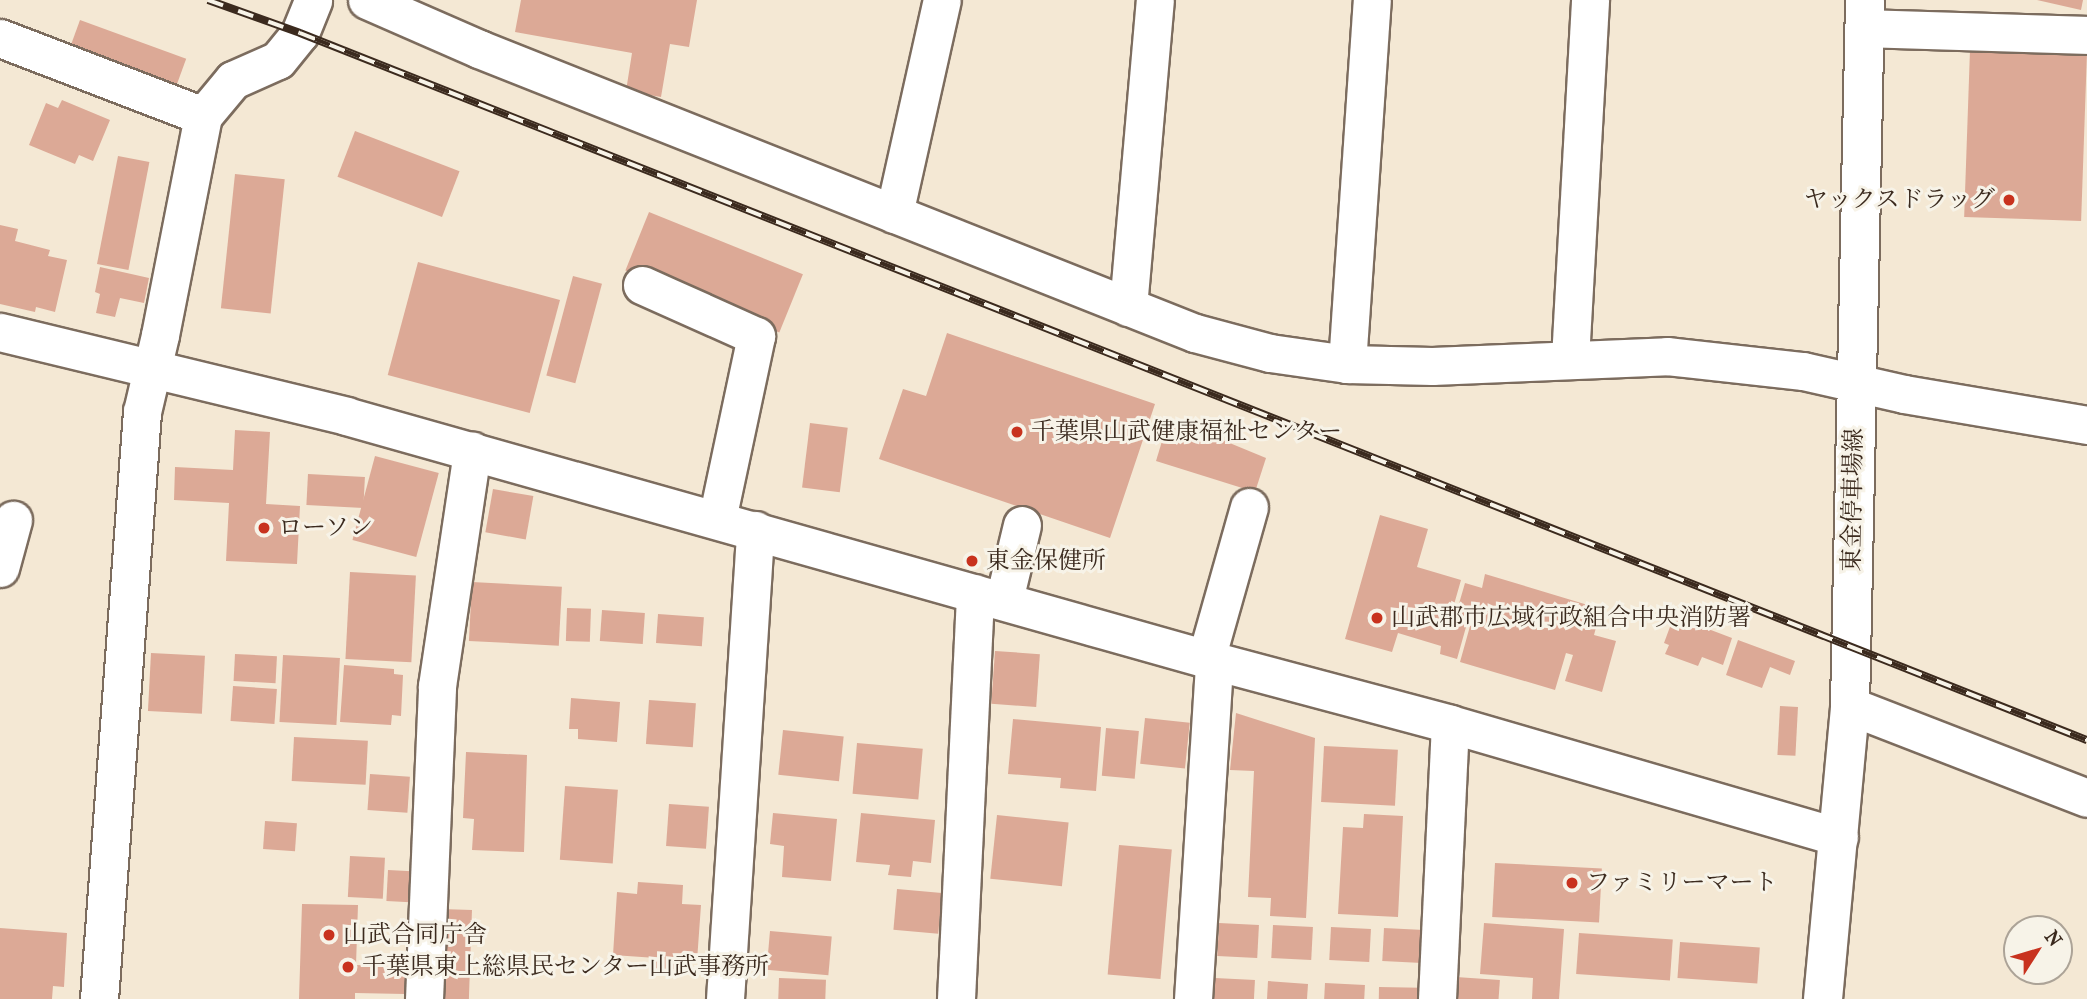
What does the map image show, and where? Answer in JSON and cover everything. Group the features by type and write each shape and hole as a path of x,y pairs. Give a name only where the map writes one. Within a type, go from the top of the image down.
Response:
{"main road":[{"name":"東金停車場線","path":"1824,999 1850,706 1864,14"}],"street":[{"path":"99,999 142,412 203,116 233,79 278,60 300,33 313,0"},
{"path":"367,0 479,49 1128,307 1195,333 1258,350 1347,364 1432,366 1667,356 1803,371 2087,425"},
{"path":"894,214 942,0"},
{"path":"1128,307 1155,0"},
{"path":"1347,364 1373,0"},
{"path":"1570,359 1590,0"},
{"path":"1864,14 2087,35"},
{"path":"0,38 203,116"},
{"path":"642,285 756,336 717,519"},
{"path":"0,332 293,402 472,451 1210,660 1450,724 1839,837"},
{"path":"424,999 437,687 472,451"},
{"path":"1193,999 1210,660 1250,506"},
{"path":"0,568 13,520"},
{"path":"957,999 990,596 1022,525"},
{"path":"725,999 755,530"},
{"path":"1850,706 2087,798"},
{"path":"1437,999 1450,724"}],"building":[{"path":"521,0 697,0 689,47 670,44 661,97 626,91 632,53 515,32"},
{"path":"2037,0 2083,0 2081,10"},
{"path":"80,20 186,59 174,93 67,55"},
{"path":"1970,50 2087,54 2081,221 1964,217"},
{"path":"62,100 110,120 93,161 79,155 75,164 29,145 46,103 58,108"},
{"path":"355,131 460,171 442,217 337,177"},
{"path":"118,156 149,162 128,270 97,264"},
{"path":"235,174 285,179 271,313 221,308"},
{"path":"649,212 803,274 779,333 625,270"},
{"path":"0,225 18,229 15,241 50,250 48,256 67,260 55,312 36,307 35,312 0,304"},
{"path":"418,262 560,300 530,413 388,375"},
{"path":"100,267 149,278 144,303 120,298 115,317 96,313 100,294 95,292"},
{"path":"573,276 602,284 575,383 546,375"},
{"name":"千葉県山武健康福祉センター","path":"947,333 1155,404 1110,538 879,459 903,389 926,396"},
{"path":"1169,418 1266,458 1255,492 1156,461"},
{"path":"810,423 848,428 840,492 802,488"},
{"path":"235,430 270,432 266,504 300,506 297,564 226,561 229,503 174,500 175,467 233,470"},
{"path":"375,456 439,473 416,557 352,540"},
{"path":"308,474 365,477 363,508 306,505"},
{"path":"493,489 533,496 526,539 485,532"},
{"path":"1380,515 1428,529 1417,567 1461,580 1451,615 1468,620 1457,659 1440,654 1441,646 1398,633 1392,652 1345,639"},
{"path":"350,572 416,575 411,662 345,659"},
{"path":"1485,574 1601,609 1594,635 1616,641 1602,692 1565,681 1573,655 1566,653 1555,690 1460,662 1472,619 1456,614 1465,583 1482,588"},
{"path":"472,582 562,587 559,646 469,641"},
{"path":"567,608 591,609 590,642 566,641"},
{"path":"602,610 645,613 643,644 600,641"},
{"path":"658,614 704,617 702,646 656,643"},
{"path":"1674,616 1732,638 1723,665 1702,657 1698,666 1665,654 1669,645 1664,643"},
{"path":"1738,640 1795,661 1790,675 1770,667 1762,688 1726,675"},
{"path":"995,651 1040,654 1036,707 991,704"},
{"path":"151,653 205,656 202,714 148,711"},
{"path":"235,654 277,656 276,683 234,681"},
{"path":"283,655 340,658 336,725 279,722"},
{"path":"344,665 394,669 394,674 403,675 401,716 392,715 391,725 340,722"},
{"path":"233,686 277,689 274,724 231,721"},
{"path":"571,698 620,702 617,742 578,739 578,729 569,729"},
{"path":"649,700 696,703 693,747 646,744"},
{"path":"1780,706 1798,707 1795,756 1777,755"},
{"path":"1236,713 1315,738 1306,918 1270,916 1271,898 1248,897 1254,771 1230,770"},
{"path":"1145,718 1190,723 1185,768 1140,764"},
{"path":"1013,719 1101,727 1096,791 1060,788 1061,778 1008,774"},
{"path":"1106,728 1139,731 1135,779 1102,776"},
{"path":"783,730 844,736 839,781 778,775"},
{"path":"294,737 368,741 366,785 292,781"},
{"path":"857,743 923,749 918,800 853,794"},
{"path":"1324,746 1398,750 1395,806 1321,802"},
{"path":"466,752 527,755 524,852 472,850 474,819 463,818"},
{"path":"370,774 410,777 407,813 367,810"},
{"path":"565,786 618,790 613,864 560,860"},
{"path":"669,804 709,807 706,849 666,846"},
{"path":"773,813 837,819 831,881 782,877 784,846 770,844"},
{"path":"861,813 935,820 931,863 913,861 911,877 888,875 890,865 856,862"},
{"path":"1364,814 1403,816 1398,917 1338,914 1343,827 1363,828"},
{"path":"997,815 1069,823 1062,886 990,879"},
{"path":"265,821 297,823 295,851 263,849"},
{"path":"1119,845 1172,850 1160,979 1108,975"},
{"path":"350,856 385,858 383,899 348,897"},
{"path":"1495,863 1602,869 1599,923 1492,917"},
{"path":"388,870 421,872 419,903 386,901"},
{"path":"638,882 683,885 682,904 701,905 697,961 690,960 689,970 655,968 656,958 613,955 617,892 637,894"},
{"path":"897,889 942,893 938,934 893,930"},
{"name":"山武合同庁舎","path":"302,904 358,905 356,965 406,967 405,994 355,993 355,999 299,999"},
{"path":"441,909 472,910 469,999 438,999"},
{"path":"1219,923 1259,925 1257,958 1217,956"},
{"path":"1484,923 1564,929 1559,999 1532,999 1533,978 1480,974"},
{"path":"1273,925 1313,927 1311,960 1271,958"},
{"path":"1331,927 1371,929 1369,962 1329,960"},
{"path":"0,928 67,933 64,987 53,986 52,999 0,999"},
{"path":"1384,928 1424,930 1422,963 1382,961"},
{"path":"770,931 832,936 828,975 767,970"},
{"path":"1579,933 1673,940 1670,980 1576,974"},
{"path":"1680,942 1760,948 1757,983 1677,978"},
{"path":"1456,977 1500,980 1499,999 1454,999"},
{"path":"779,978 826,980 825,999 778,999"},
{"path":"1215,978 1255,980 1254,999 1214,999"},
{"path":"1268,981 1308,984 1307,999 1267,999"},
{"path":"1325,983 1365,985 1364,999 1324,999"},
{"path":"1379,987 1420,988 1420,999 1379,999"}],"railway":[{"path":"208,0 300,33 2087,740"}],"place":[{"name":"ヤックスドラッグ","path":"2009,200"},
{"name":"千葉県山武健康福祉センター","path":"1017,432"},
{"name":"ローソン","path":"264,528"},
{"name":"東金保健所","path":"972,561"},
{"name":"山武郡市広域行政組合中央消防署","path":"1377,618"},
{"name":"ファミリーマート","path":"1572,883"},
{"name":"山武合同庁舎","path":"329,935"},
{"name":"千葉県東上総県民センター山武事務所","path":"348,967"}]}
